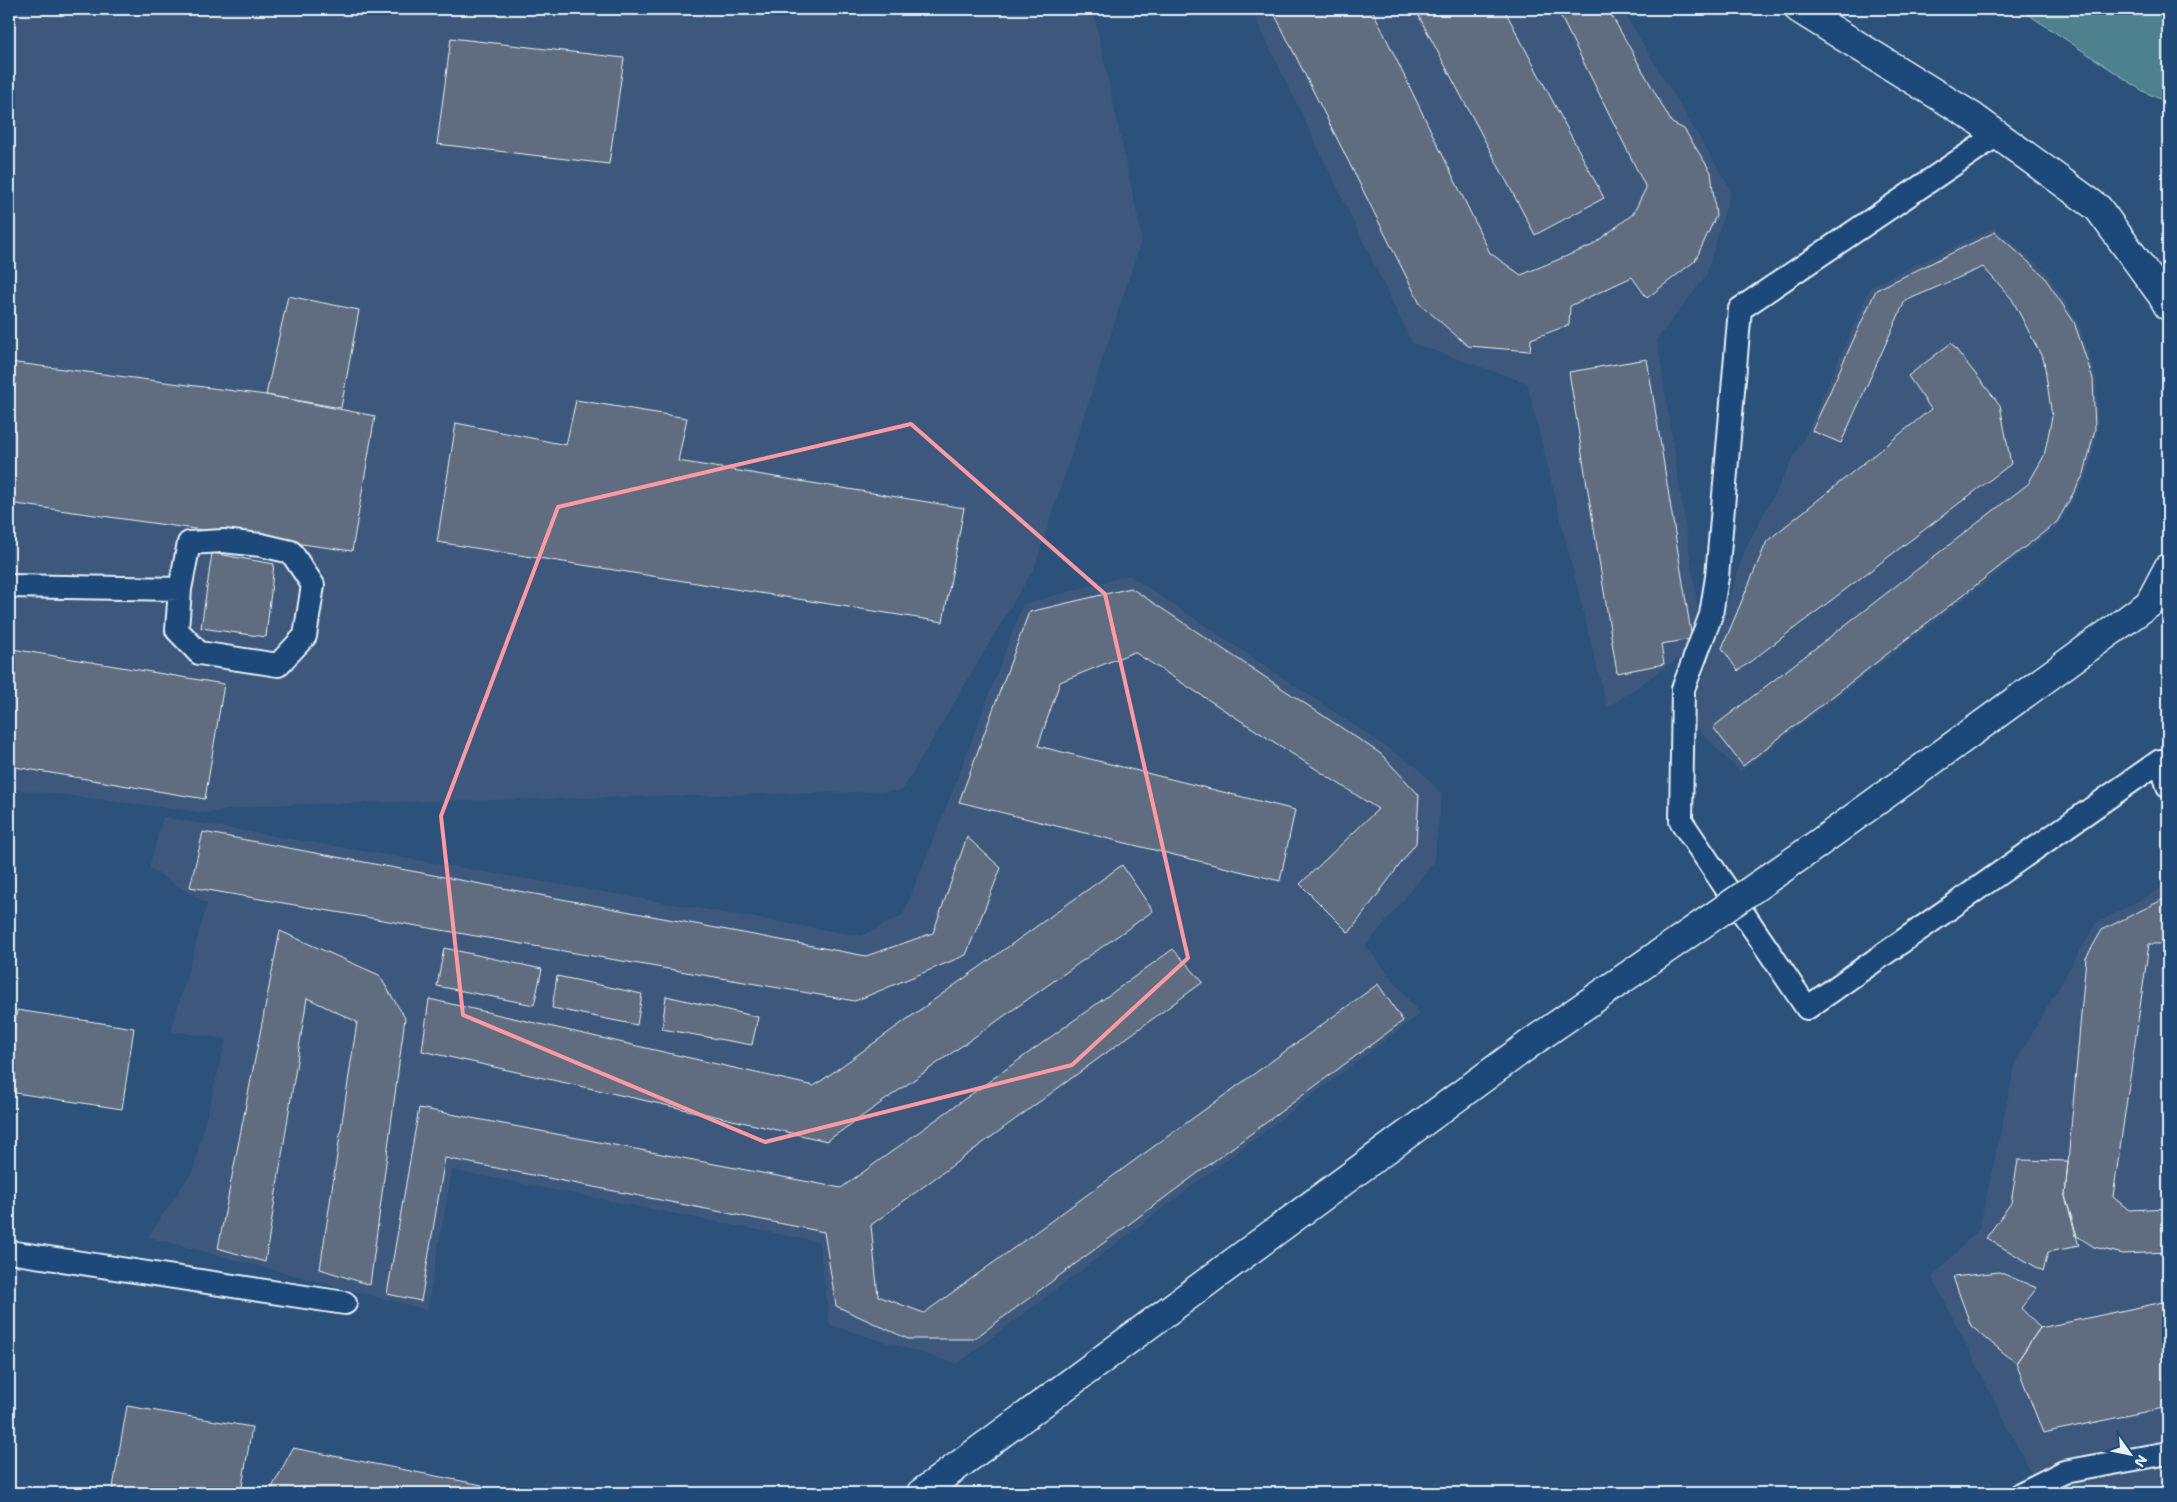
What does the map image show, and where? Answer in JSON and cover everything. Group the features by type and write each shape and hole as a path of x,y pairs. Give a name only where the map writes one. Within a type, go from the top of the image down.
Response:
{"main road":[{"path":"1799,9 1973,117 2098,208 2168,306"},
{"path":"921,1493 1532,1042 1805,853 2159,597 2168,568"}],"lane":[{"path":"1997,135 1740,309 1712,615 1683,689 1681,821 1806,1008 2160,761 2168,786"},
{"path":"223,541 261,545 291,552 313,585 305,636 278,665 199,653 176,630 180,589 189,542 223,541"},
{"path":"9,586 180,589"},
{"path":"9,1252 345,1304"},
{"path":"2022,1493 2064,1472 2168,1453"}],"highlighted area":[{"path":"911,424 1105,594 1188,958 1072,1065 765,1142 463,1015 441,816 558,507"}],"shaded area":[{"path":"9,9 1093,9 1142,238 1035,566 902,791 266,805 207,813 9,788"},
{"path":"1251,9 1622,9 1731,190 1706,276 1657,339 1703,641 1607,708 1527,383 1412,343"},
{"path":"1994,227 2046,272 2078,320 2097,379 2098,430 2089,472 2058,526 1740,772 1687,718 1711,655 1745,549 1805,436 1871,286"},
{"path":"1129,575 1418,768 1442,794 1434,862 1366,946 1420,1014 957,1364 830,1325 819,1242 452,1170 427,1310 148,1237 193,1170 226,1039 171,1031 207,904 149,868 163,817 861,936 903,915 953,790 1023,604"},
{"path":"2168,885 2168,1493 2041,1493 1932,1277 1979,1229 2016,1061 2096,923"}],"green space":[{"path":"2020,9 2168,9 2168,103 2143,91"}],"building":[{"path":"1272,9 1372,9 1490,253 1521,275 1591,246 1633,214 1646,188 1557,9 1608,9 1672,123 1684,129 1711,172 1716,216 1695,261 1647,298 1632,277 1570,306 1569,325 1531,339 1530,351 1468,346 1420,304"},
{"path":"1415,9 1504,9 1604,198 1535,235"},
{"path":"451,38 624,58 609,164 437,144"},
{"path":"1995,232 2043,275 2074,322 2093,379 2095,429 2084,474 2057,522 1743,766 1713,727 2028,484 2044,456 2052,417 2044,361 2012,299 1983,267 1905,301 1841,443 1812,431 1876,290"},
{"path":"288,296 359,310 341,408 266,395"},
{"path":"1951,343 2000,405 2011,464 1738,671 1722,648 1767,541 1931,409 1908,376"},
{"path":"1647,359 1692,639 1661,644 1664,664 1617,673 1569,372"},
{"path":"9,362 266,395 375,416 352,551 9,503"},
{"path":"576,400 687,418 678,461 964,508 943,622 437,542 456,423 566,445"},
{"path":"212,553 274,564 266,637 201,628"},
{"path":"1131,588 1381,754 1419,795 1416,843 1349,933 1300,884 1378,809 1134,652 1060,682 1038,746 1295,810 1280,881 959,802 1029,612"},
{"path":"12,649 224,684 205,799 9,766 9,670"},
{"path":"203,832 866,956 933,933 967,837 1001,868 966,955 855,1001 190,887"},
{"path":"1122,865 1153,911 827,1141 422,1051 429,999 814,1086"},
{"path":"2168,897 2168,944 2149,944 2113,1197 2129,1210 2168,1208 2168,1252 2123,1254 2094,1247 2077,1236 2065,1196 2086,958 2102,930"},
{"path":"280,931 379,975 405,1018 370,1285 320,1269 357,1022 307,998 265,1262 218,1248"},
{"path":"444,948 542,969 534,1005 437,986"},
{"path":"1173,949 1203,982 871,1225 878,1296 924,1313 1378,984 1403,1021 974,1339 908,1339 836,1306 824,1232 445,1158 421,1301 387,1294 419,1108 841,1188"},
{"path":"557,976 642,994 637,1025 552,1008"},
{"path":"666,996 758,1017 752,1045 662,1029"},
{"path":"17,1010 134,1028 122,1109 9,1092 9,1062"},
{"path":"2018,1160 2068,1161 2065,1196 2079,1246 2048,1252 2043,1271 1986,1238 2011,1203"},
{"path":"1999,1272 2037,1288 2021,1308 2040,1328 2016,1363 1971,1326 1953,1277"},
{"path":"2168,1301 2168,1407 2043,1433 2016,1363 2040,1328"},
{"path":"127,1406 252,1427 241,1493 112,1493"},
{"path":"293,1448 482,1485 481,1493 269,1493"}]}
